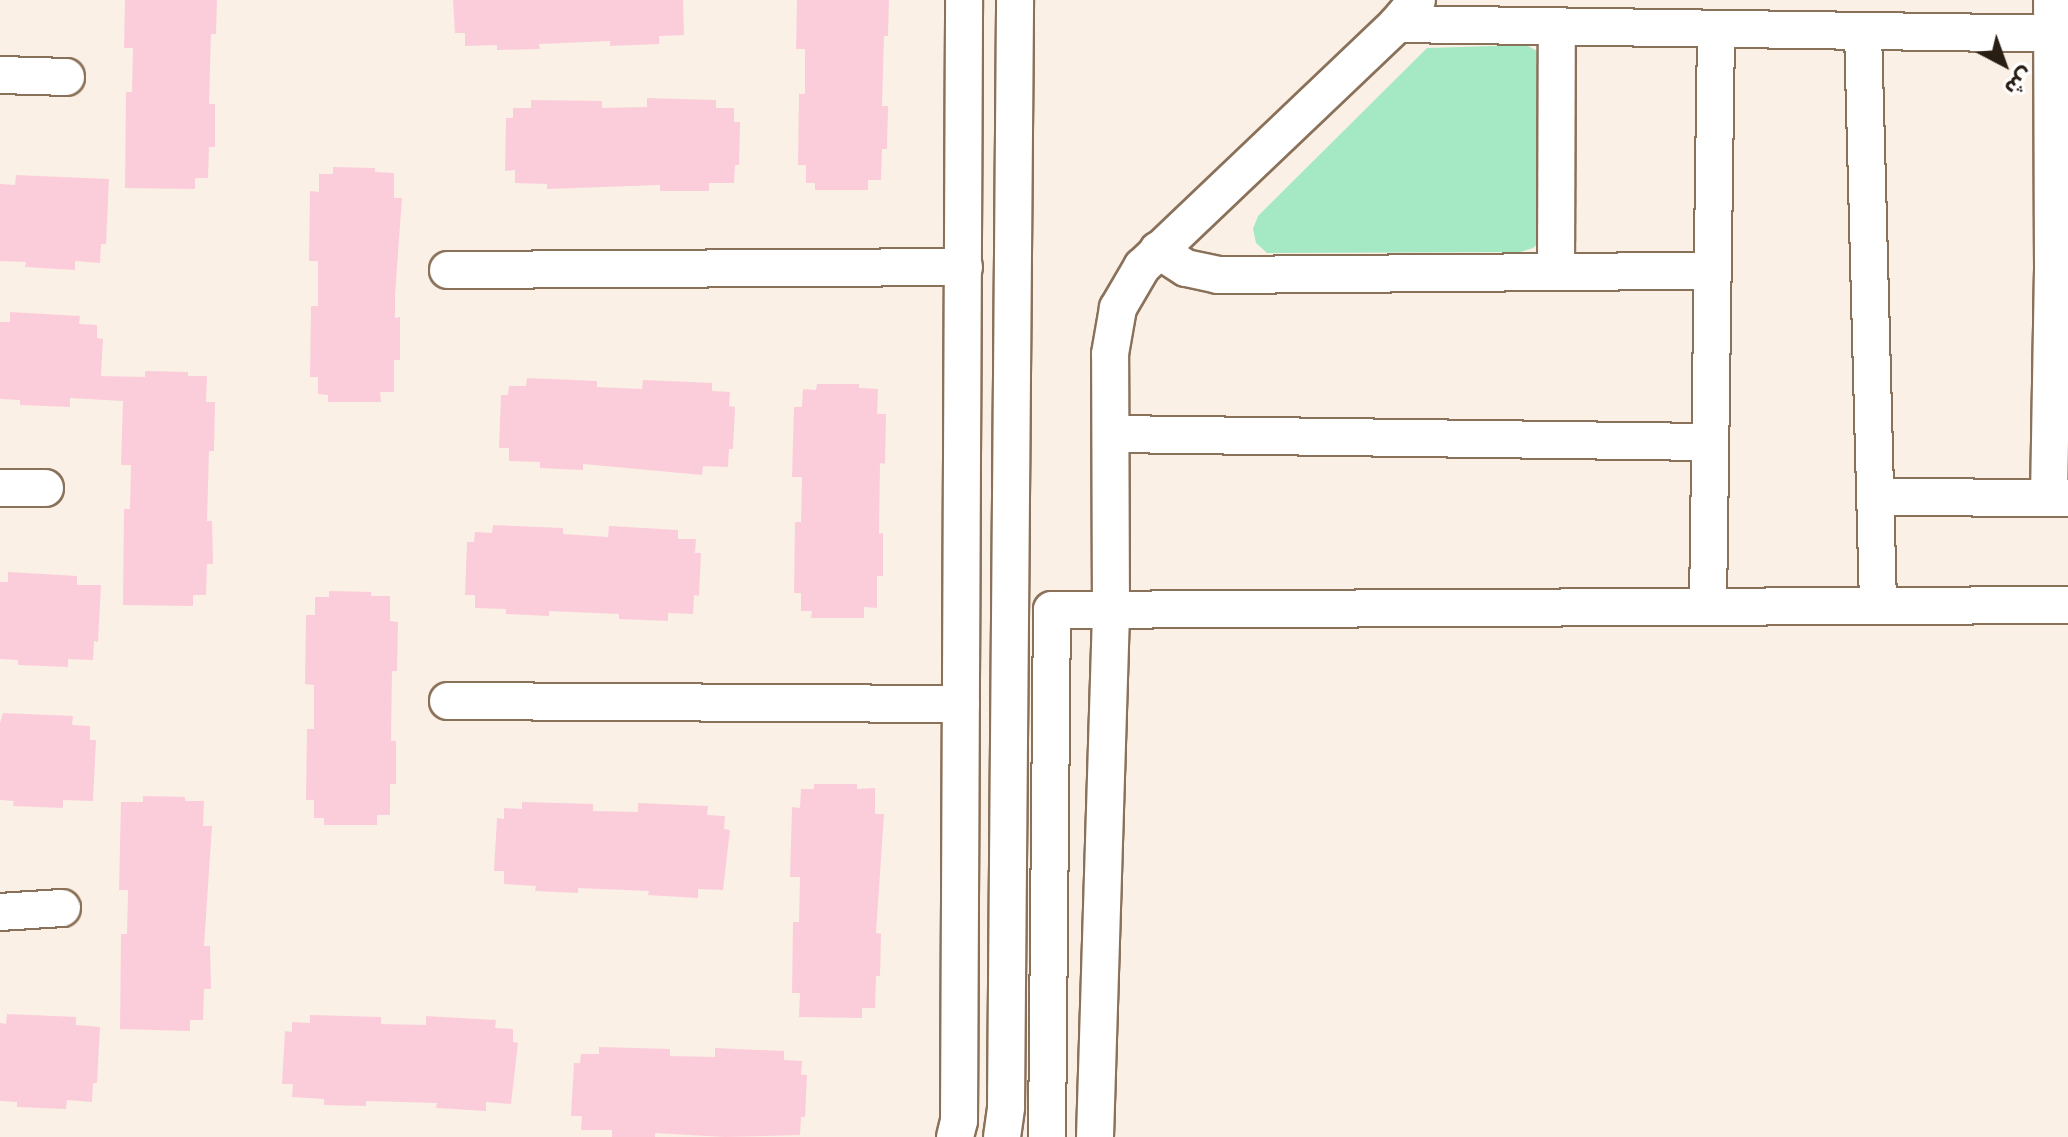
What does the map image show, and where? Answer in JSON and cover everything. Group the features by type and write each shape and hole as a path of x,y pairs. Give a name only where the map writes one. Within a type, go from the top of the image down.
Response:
{"street":[{"path":"955,1137 959,1121 964,0"},
{"path":"1002,1137 1007,1091 1015,0"},
{"path":"1095,1137 1111,612 1112,434 1109,399 1112,330 1128,287 1158,250 1407,12 1557,26 1716,29 1863,31 2057,23 2053,269 2058,498 1876,497"},
{"path":"1556,270 1557,26"},
{"path":"1708,605 1716,29"},
{"path":"1863,31 1878,605"},
{"path":"0,75 66,77"},
{"path":"1158,250 1186,268 1218,275 1711,271"},
{"path":"448,270 964,267"},
{"path":"1112,434 1709,442"},
{"path":"0,488 45,488"},
{"path":"1047,1137 1052,610 2068,605"},
{"path":"448,701 961,704"},
{"path":"1051,729 1108,732"},
{"path":"0,912 62,908"}],"green space":[{"path":"1526,45 1541,53 1541,241 1533,248 1520,252 1267,253 1256,243 1253,229 1258,216 1427,48"}],"building":[{"path":"125,0 217,0 216,34 211,34 209,104 215,104 215,147 209,147 208,178 195,178 195,189 125,188 126,92 132,92 133,48 124,48"},
{"path":"453,0 683,0 684,35 659,36 659,44 610,46 610,41 539,44 540,49 497,50 497,45 465,46 465,33 455,33"},
{"path":"797,0 889,0 888,36 884,36 882,106 888,106 887,149 882,149 881,180 868,180 868,190 815,190 815,183 806,183 806,165 798,165 799,94 805,94 805,49 796,49"},
{"path":"647,98 716,100 716,108 734,108 734,122 740,122 739,165 735,165 734,183 709,183 709,191 660,191 660,185 547,189 547,184 515,183 515,170 505,171 506,118 513,118 513,108 531,108 531,100 602,101 602,108 647,107"},
{"path":"333,167 375,168 375,172 394,173 394,198 402,198 395,295 395,318 400,317 400,360 394,360 394,392 380,392 381,402 328,402 328,395 318,394 318,377 310,377 311,306 318,306 318,261 309,261 310,191 319,192 319,174 333,174"},
{"path":"16,175 109,179 106,244 101,244 100,263 75,261 75,270 25,267 26,262 0,261 0,184 15,185"},
{"path":"10,312 80,316 79,324 97,325 97,338 103,339 101,376 145,377 145,371 188,372 188,376 207,376 206,402 215,402 214,451 209,451 207,521 212,521 213,564 207,564 206,595 193,595 193,606 123,605 124,509 130,509 131,465 121,465 123,401 70,398 70,407 20,405 20,400 0,399 0,322 10,322"},
{"path":"527,378 597,381 597,387 642,389 643,380 712,383 712,391 730,392 729,406 735,407 733,449 729,449 728,467 703,466 702,475 583,464 583,470 540,468 540,462 509,461 509,448 499,448 501,395 508,395 509,386 526,386"},
{"path":"817,384 859,384 859,388 878,389 877,414 886,414 885,464 880,463 879,534 883,533 883,576 877,576 877,608 864,607 864,618 811,618 812,611 801,611 801,593 794,593 795,522 801,522 802,477 792,477 794,407 802,407 803,389 816,390"},
{"path":"493,525 563,528 563,534 608,537 609,526 678,530 678,539 696,539 695,553 701,553 699,596 694,595 693,614 668,613 668,621 619,619 619,614 549,611 549,616 506,614 506,609 475,608 475,595 465,595 467,542 474,542 475,532 492,533"},
{"path":"8,572 77,576 77,585 101,585 98,642 94,641 93,660 68,659 68,667 18,665 18,660 0,659 0,582 8,582"},
{"path":"329,591 371,592 371,596 390,596 390,621 398,622 397,671 392,671 391,741 396,741 396,784 390,784 390,815 377,815 377,825 324,825 324,818 314,818 314,800 306,800 307,729 314,729 314,685 305,684 306,615 315,615 315,597 329,597"},
{"path":"3,713 73,716 72,725 90,726 90,740 96,740 93,801 63,800 63,808 13,806 14,801 0,800 0,723"},
{"path":"814,784 857,784 857,789 875,788 875,814 884,814 876,933 881,934 880,976 876,976 875,1008 862,1008 862,1018 799,1017 800,993 792,993 793,922 799,922 800,877 790,877 792,807 800,808 801,789 814,789"},
{"path":"143,796 185,797 185,801 204,801 203,826 212,826 204,946 210,946 211,989 204,989 203,1020 190,1020 190,1031 120,1029 121,934 127,934 128,890 119,890 121,802 143,802"},
{"path":"522,802 593,804 593,811 638,812 638,803 708,806 707,815 725,816 724,829 730,830 723,890 698,889 698,898 648,895 649,891 578,888 578,893 535,891 536,886 504,884 504,871 494,871 497,818 504,819 504,808 522,809"},
{"path":"7,1014 76,1017 76,1025 100,1027 97,1083 93,1083 92,1102 67,1100 66,1109 17,1107 17,1102 0,1101 0,1023 6,1024"},
{"path":"310,1015 381,1017 381,1024 426,1025 426,1016 496,1020 495,1028 513,1029 513,1042 518,1043 511,1104 486,1102 486,1111 436,1108 437,1103 366,1101 366,1106 324,1105 324,1099 292,1097 293,1084 282,1084 285,1031 292,1032 292,1022 310,1023"},
{"path":"599,1047 670,1049 670,1056 715,1057 715,1048 784,1051 784,1060 802,1061 801,1075 807,1075 805,1117 801,1117 800,1135 725,1137 655,1133 655,1137 612,1137 612,1130 581,1130 582,1116 571,1116 574,1063 580,1063 581,1054 599,1054"}]}
